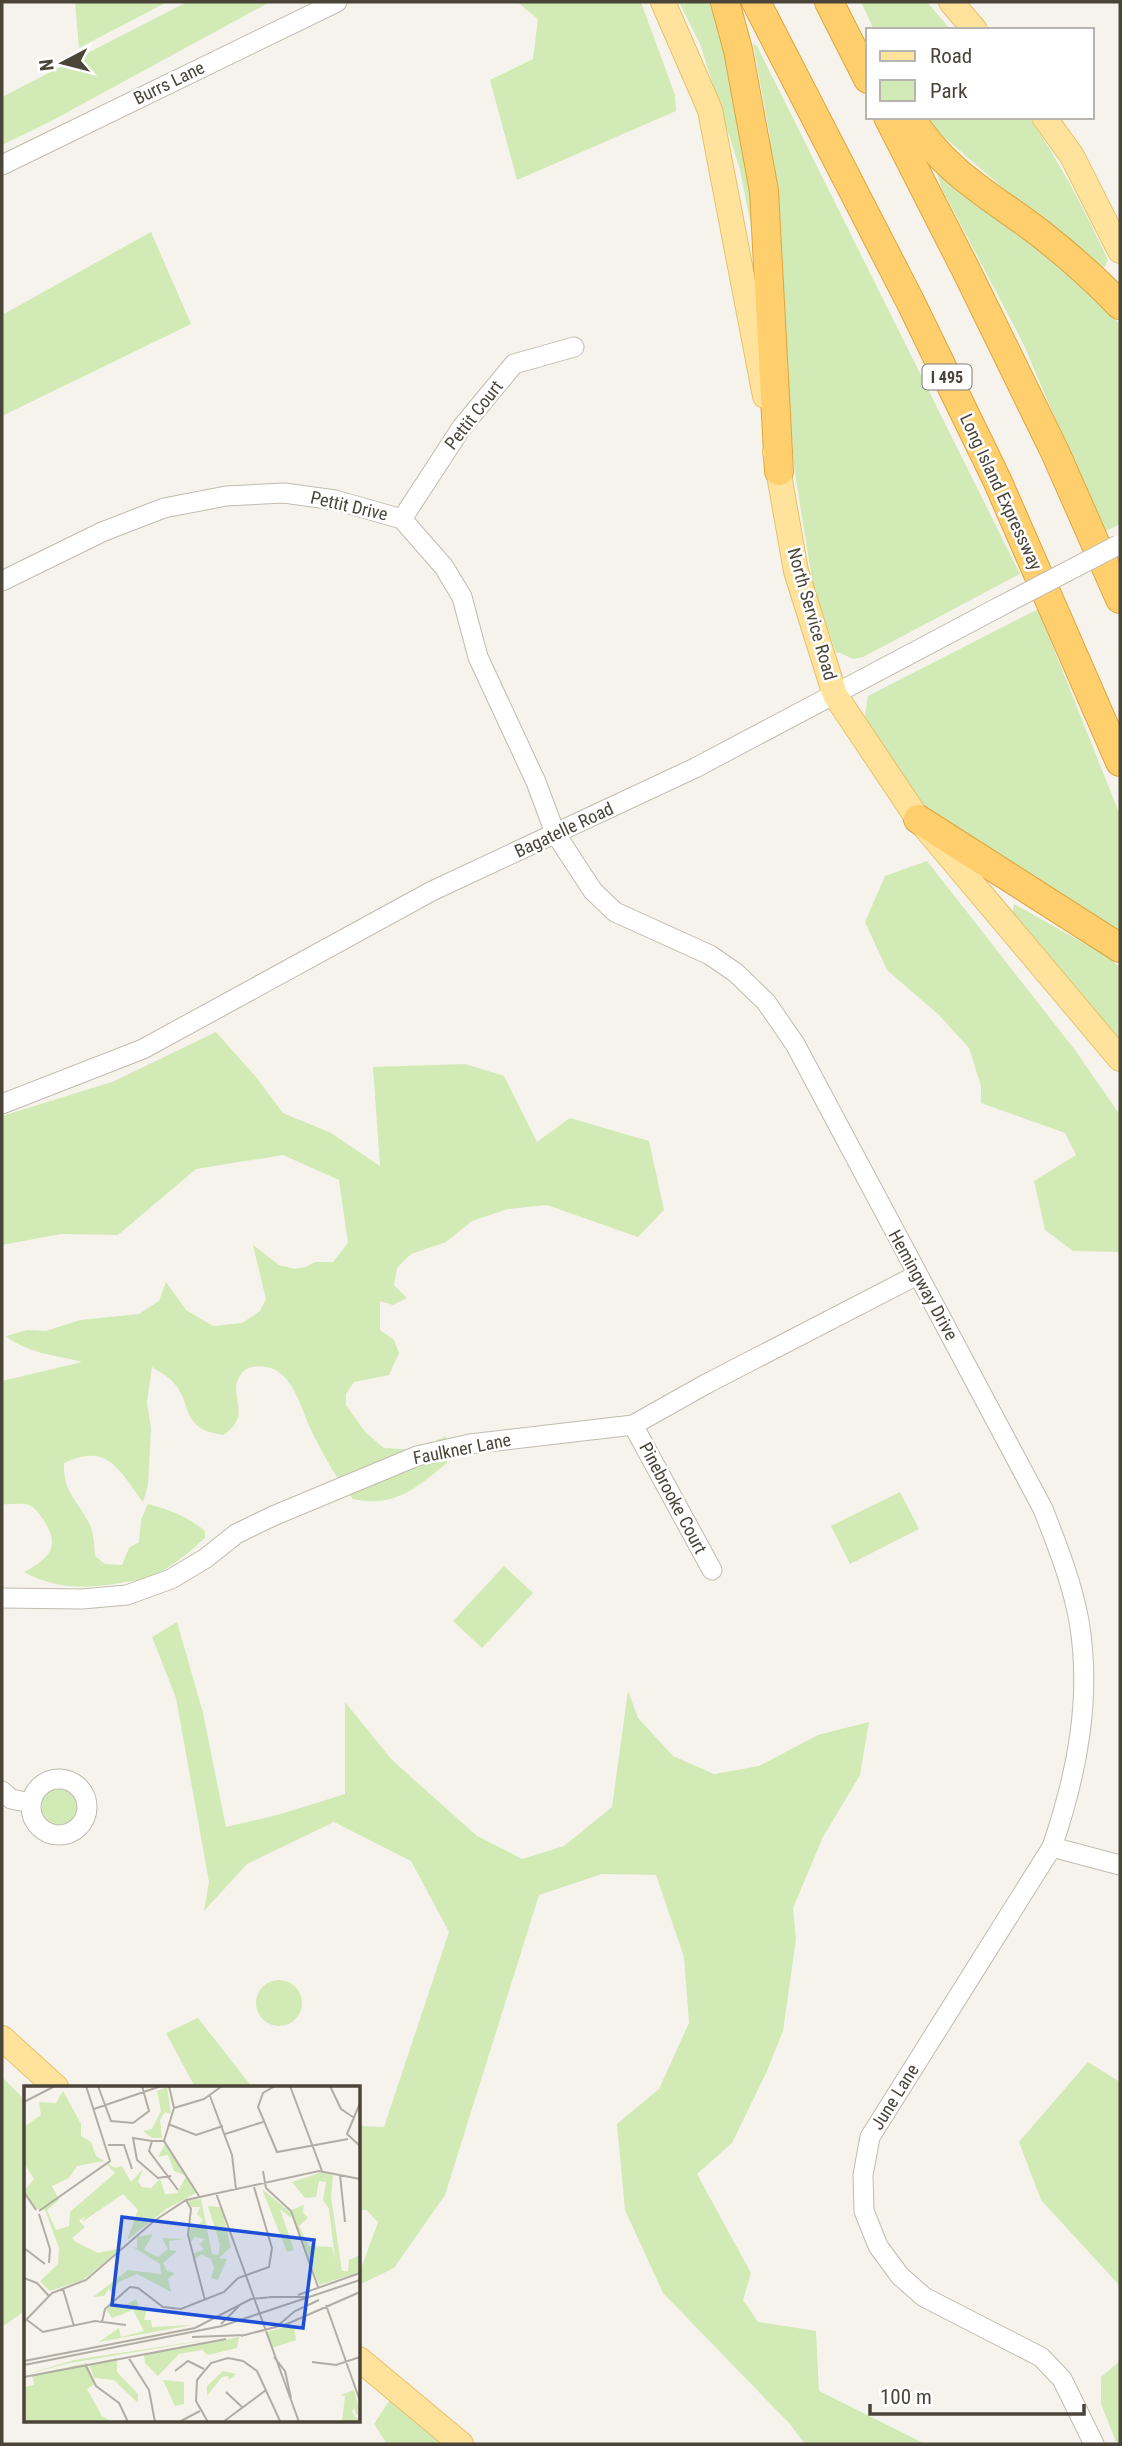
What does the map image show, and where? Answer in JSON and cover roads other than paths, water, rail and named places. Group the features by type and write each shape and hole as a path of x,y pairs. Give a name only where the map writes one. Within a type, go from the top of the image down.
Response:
{"highway":[{"path":"724,2 738,50 764,191 779,471"},
{"name":"Long Island Expressway","path":"756,2 910,301 997,480 1120,762"},
{"path":"829,2 866,75"},
{"path":"840,2 866,47"},
{"path":"889,119 1055,452 1120,599"},
{"path":"911,119 918,131 949,166 1089,273 1120,305"},
{"path":"918,819 1120,948"}],"main road":[{"name":"North Service Road","path":"663,2 710,110 796,571 835,695 918,819 1120,1059"},
{"path":"951,2 973,28"},
{"path":"1045,119 1072,156 1120,251"},
{"path":"2,2038 55,2086"},
{"path":"360,2360 461,2444"}],"street":[{"name":"Burrs Lane","path":"2,165 337,2"},
{"name":"Pettit Court","path":"402,519 462,427 514,364 574,347"},
{"name":"Pettit Drive","path":"2,582 102,532 164,508 226,496 284,493 335,500 402,519 444,567 462,597 478,657 536,782 555,833"},
{"name":"Bagatelle Road","path":"2,1104 143,1049 432,891 695,768 1119,544"},
{"name":"Hemingway Drive","path":"555,833 593,891 615,912 710,955 736,973 766,1002 795,1044 1043,1509 1064,1564 1079,1620 1084,1663 1078,1756 1068,1800 1052,1847"},
{"name":"Faulkner Lane","path":"2,1598 82,1599 127,1595 171,1579 206,1558 236,1534 261,1522 417,1456 470,1444 634,1425 706,1384 917,1275"},
{"name":"Pinebrooke Court","path":"634,1425 712,1570"},
{"path":"2,1791 11,1799 31,1803"},
{"path":"1052,1847 1120,1865"},
{"name":"June Lane","path":"1052,1847 870,2137 863,2175 864,2211 878,2246 900,2276 924,2297 1041,2357 1062,2379 1094,2444"}]}
